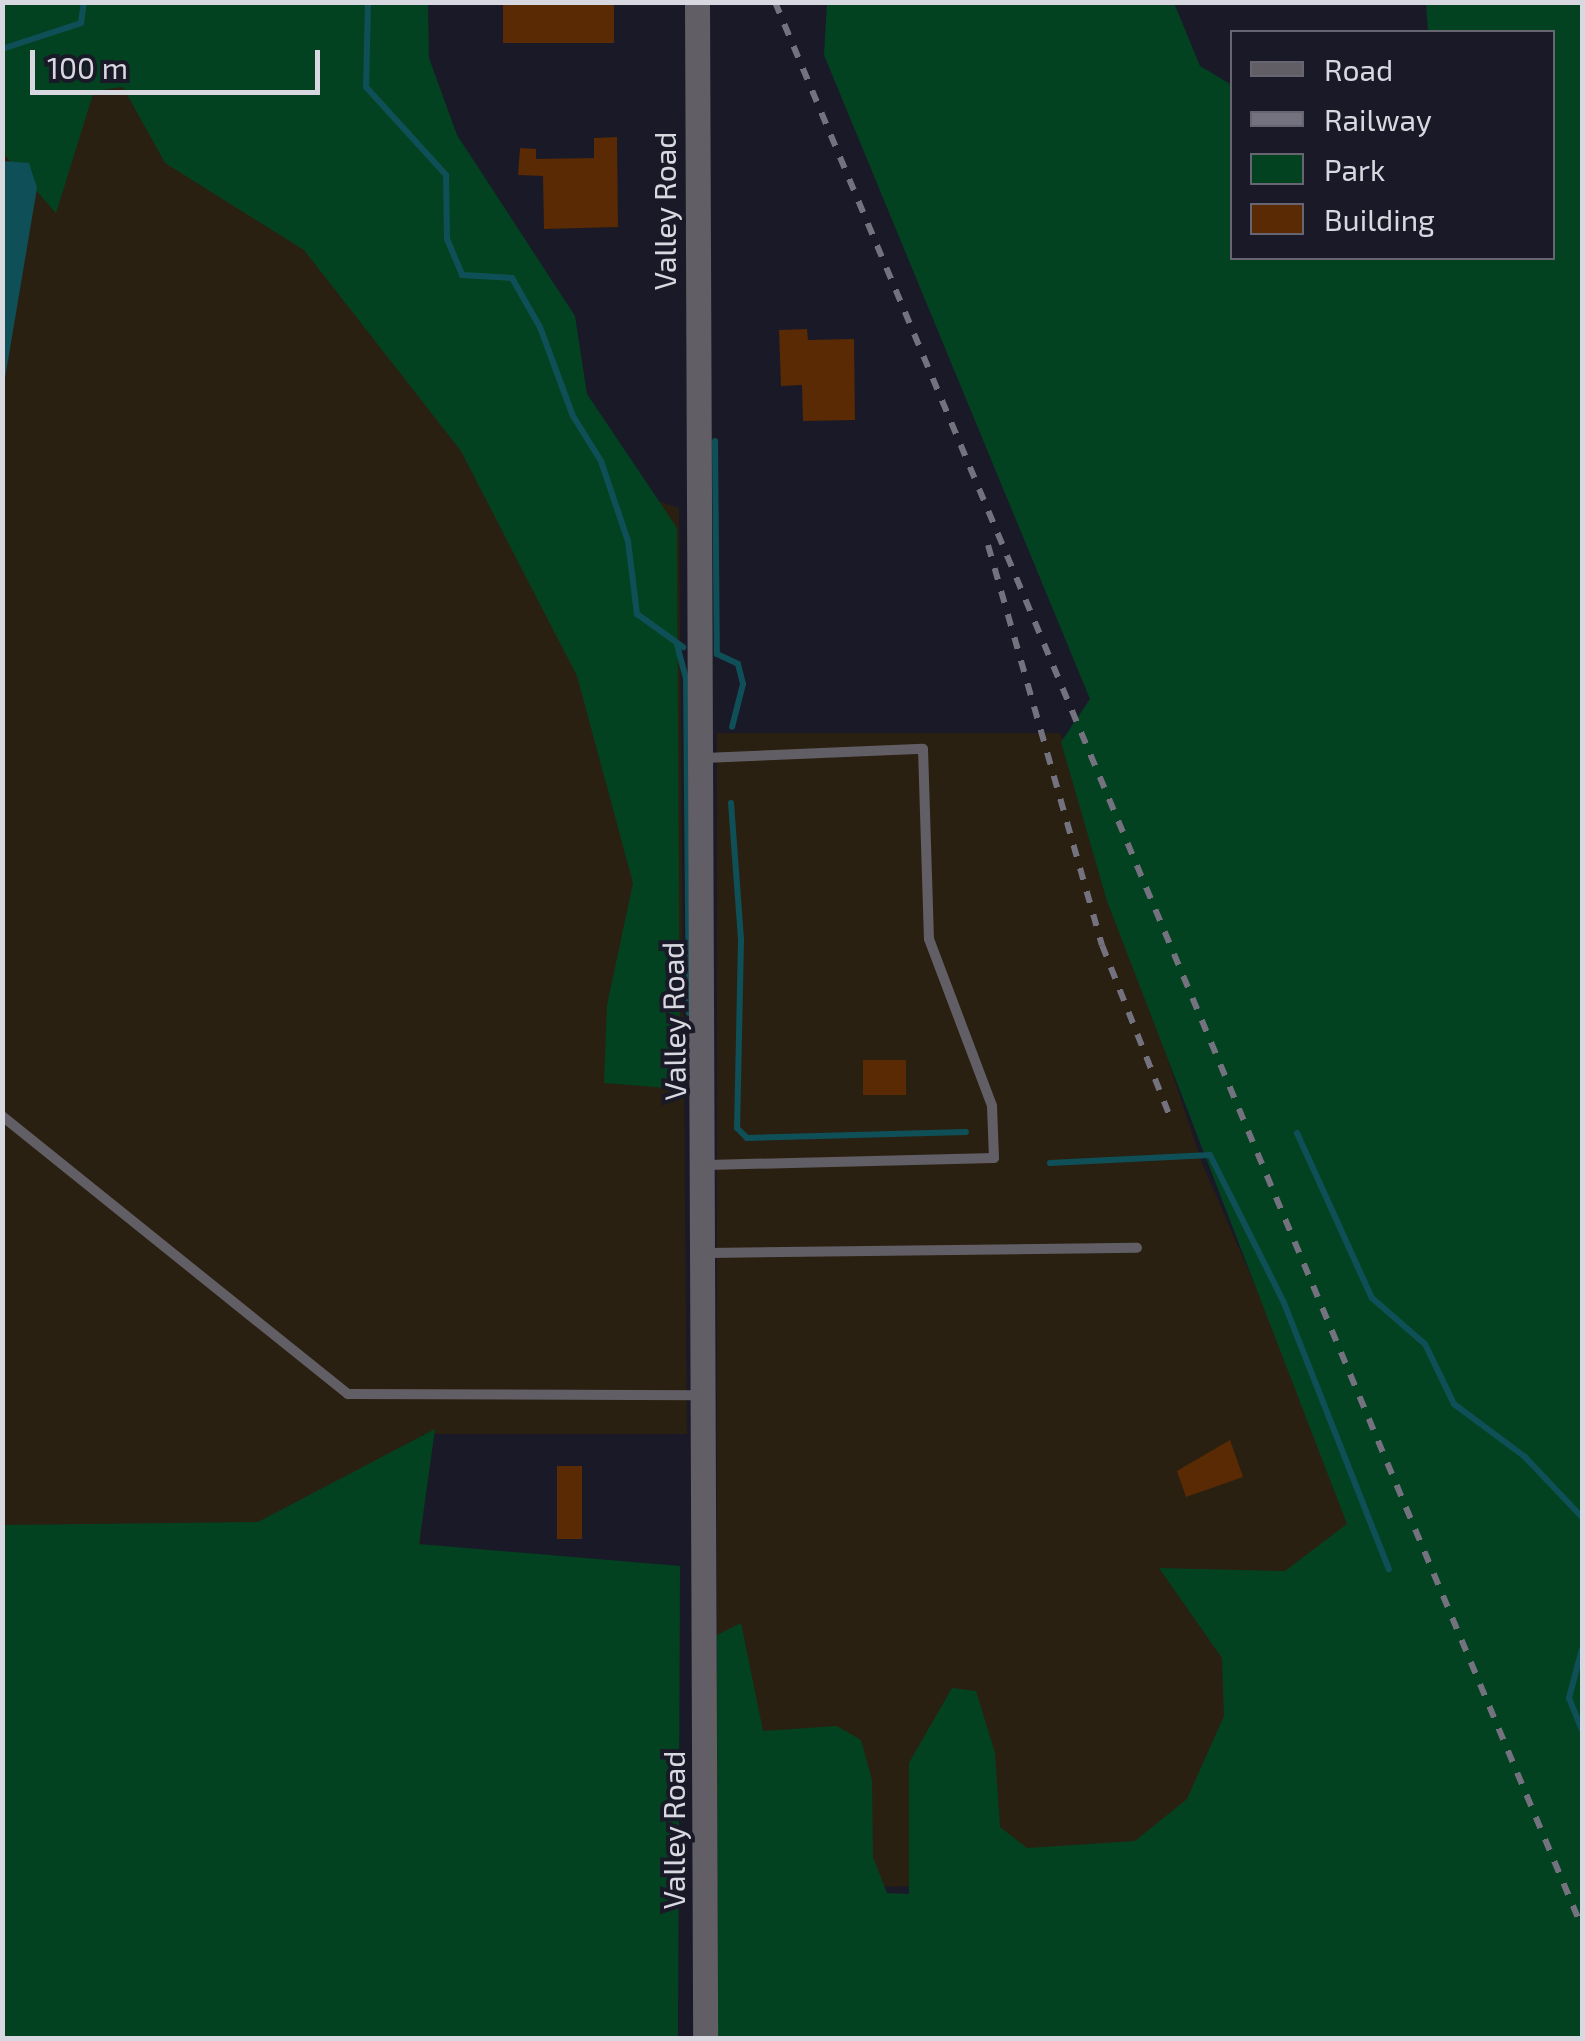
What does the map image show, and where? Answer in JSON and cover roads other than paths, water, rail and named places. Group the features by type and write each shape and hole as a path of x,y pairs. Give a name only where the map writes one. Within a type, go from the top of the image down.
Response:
{"street":[{"name":"Valley Road","path":"697,2 708,1253 705,2038"}],"lane":[{"path":"704,758 922,749 929,939 992,1106 994,1158 707,1164"},
{"path":"2,1116 348,1394 708,1395"},
{"path":"708,1253 1138,1248"}],"waterway":[{"path":"2,49 81,23 84,2"},
{"path":"368,2 366,87 446,175 447,239 462,275 512,278 540,327 573,416 601,461 628,541 637,614 683,647"},
{"path":"715,441 717,654 738,664 743,684 732,727"},
{"path":"677,645 686,678 689,1013"},
{"path":"731,803 741,940 737,1128 747,1138 966,1132"},
{"path":"1297,1133 1372,1298 1425,1344 1454,1404 1525,1457 1582,1517"},
{"path":"1050,1163 1210,1155 1284,1303 1389,1569"},
{"path":"1582,1649 1569,1698 1582,1731"}],"railway":[{"path":"775,2 1582,1927"},
{"path":"988,545 1102,945 1170,1117"}]}
